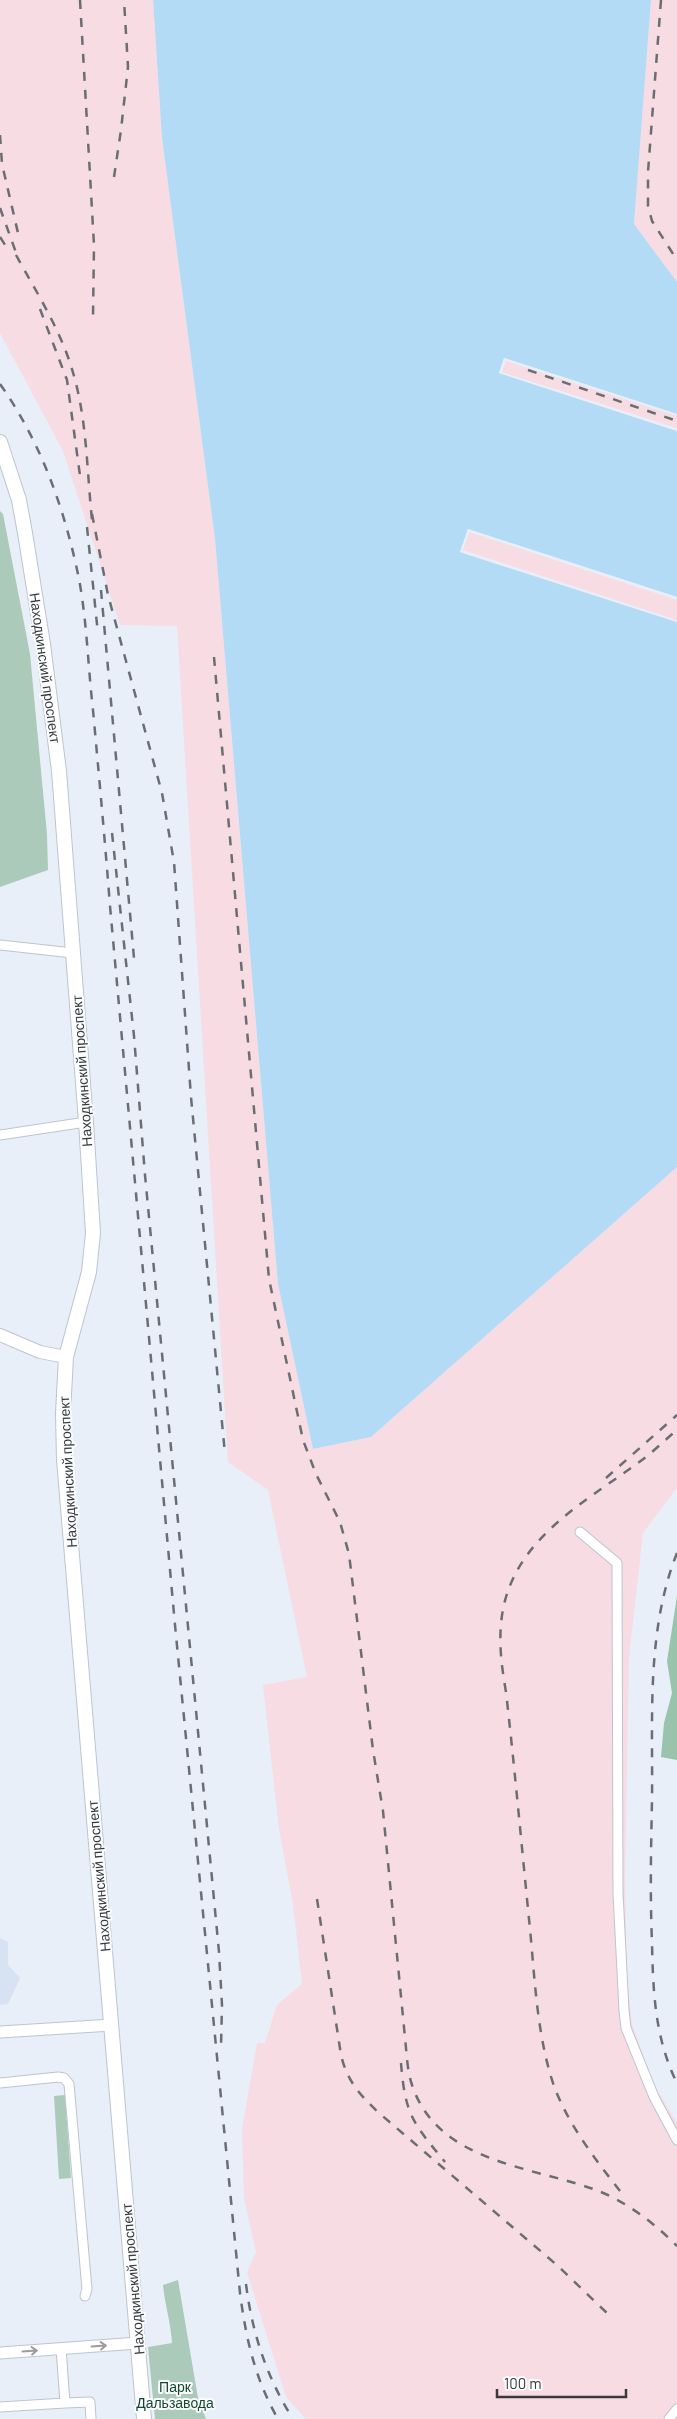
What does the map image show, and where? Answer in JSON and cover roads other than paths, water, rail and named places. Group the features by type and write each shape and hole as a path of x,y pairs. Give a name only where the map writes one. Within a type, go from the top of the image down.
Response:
{"main road":[{"name":"Находкинский проспект","path":"0,442 19,500 42,635 59,771 86,1122 93,1233 92,1252 84,1295 66,1358 63,1412 64,1460 144,2419"},
{"path":"0,1335 40,1352 66,1358"}],"street":[{"path":"0,945 72,953"},
{"path":"0,1135 86,1122"},
{"path":"580,1532 617,1562 618,1893 621,1977 626,2028 654,2097 677,2140"},
{"path":"0,2032 112,2025"},
{"path":"0,2083 58,2077 64,2078 69,2084 87,2289 85,2296"},
{"path":"0,2353 138,2343"},
{"path":"61,2348 65,2403"},
{"path":"0,2407 90,2402 92,2419"},
{"path":"669,2419 677,2409"}],"water":[{"path":"153,0 651,0 634,224 677,282 677,414 504,358 499,373 677,431 677,597 468,529 460,552 677,622 677,1167 371,1437 313,1449 278,1284 215,539 162,138"}],"railway":[{"path":"80,0 94,245 93,318"},
{"path":"114,177 128,67 124,0"},
{"path":"661,0 648,172 648,206 652,221 677,260"},
{"path":"0,135 2,164 18,233"},
{"path":"0,208 19,261"},
{"path":"0,237 9,251"},
{"path":"16,255 56,329 74,376 82,411 92,520"},
{"path":"40,309 67,380 81,483"},
{"path":"528,370 677,421"},
{"path":"0,384 28,429 50,477 67,528 82,595 175,1625 240,2293 245,2326 257,2374 278,2419"},
{"path":"92,514 108,595 162,793 174,862 191,1097 225,1454"},
{"path":"87,527 98,634"},
{"path":"101,590 134,958"},
{"path":"214,657 269,1279 303,1440 316,1474 340,1522 349,1554 373,1750 383,1811 407,2057 412,2085 425,2111 443,2131 465,2146 489,2158 607,2195 640,2214 677,2246"},
{"path":"112,833 134,1036 145,1175 219,1952 222,2005 221,2047"},
{"path":"606,1478 677,1415"},
{"path":"620,2191 592,2154 567,2114 554,2086 544,2048 535,1988 501,1658 501,1624 507,1595 518,1570 533,1547 573,1509 642,1460 677,1430"},
{"path":"677,1553 660,1613 653,1675 651,1889 653,1979 657,2015 664,2049 677,2083"},
{"path":"317,1899 341,2055 355,2087 379,2113 558,2266 608,2314"},
{"path":"401,2063 405,2095 412,2117 445,2162"},
{"path":"246,2284 252,2320 262,2355 276,2388 293,2419"}],"park label":[{"name":"Парк Дальзавода","path":"175,2396"}]}
